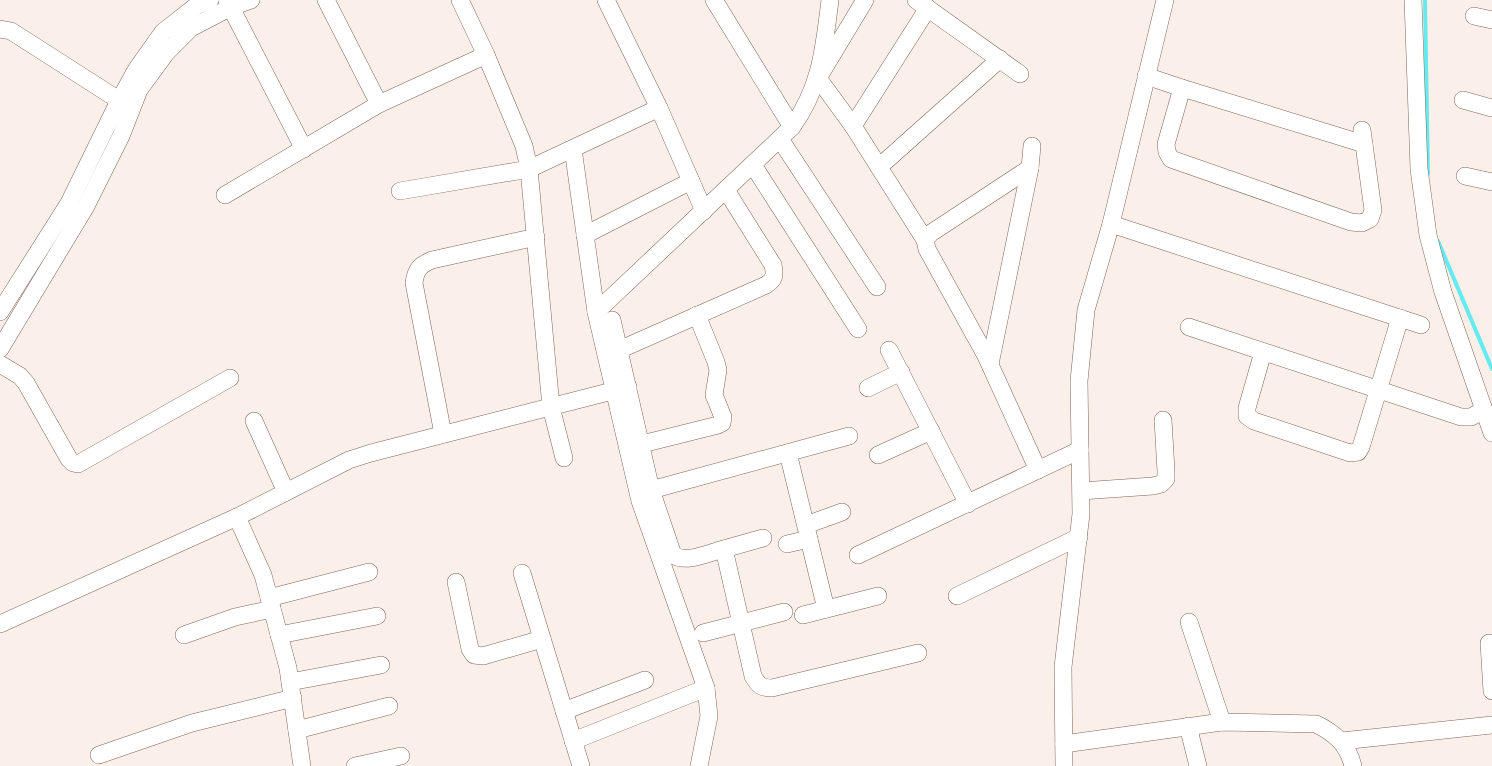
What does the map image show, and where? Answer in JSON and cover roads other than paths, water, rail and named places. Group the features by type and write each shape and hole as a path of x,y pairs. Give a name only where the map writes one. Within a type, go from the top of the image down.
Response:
{"street":[{"path":"0,349 86,206 121,136 125,105 136,70 163,32 196,6 210,0"},
{"path":"0,312 69,202 125,105 140,90 166,52 191,28 229,4 251,0"},
{"path":"326,0 379,104"},
{"path":"460,0 486,55 524,146 529,169 551,407 564,458"},
{"path":"606,0 659,108 704,211"},
{"path":"714,0 786,133 877,287"},
{"path":"830,0 824,51 818,78 853,126 925,240 927,249 990,364 1038,470"},
{"path":"596,312 786,133 803,112 818,78 865,0"},
{"path":"1064,766 1063,667 1081,514 1079,381 1085,317 1111,224 1165,0"},
{"path":"1413,0 1419,169 1426,221 1443,292 1492,433"},
{"path":"229,4 304,148"},
{"path":"853,126 922,4 1020,74"},
{"path":"1474,16 1492,20"},
{"path":"0,29 11,31 125,105"},
{"path":"225,195 379,104 486,55"},
{"path":"879,167 1000,59"},
{"path":"1146,76 1182,88 1363,137 1373,210 1370,219 1362,223 1336,216 1171,158 1167,152 1166,144 1182,88"},
{"path":"1463,100 1492,108"},
{"path":"400,191 529,169 659,108"},
{"path":"990,364 1030,168 1032,146"},
{"path":"573,149 596,312 621,389 642,444 651,490 673,555 678,558 686,559 764,538"},
{"path":"752,165 858,329"},
{"path":"925,240 931,233 1030,168"},
{"path":"1465,176 1492,182"},
{"path":"585,235 691,181"},
{"path":"618,350 773,281 775,274 773,265 726,190"},
{"path":"1111,224 1421,325"},
{"path":"442,434 414,283 415,271 422,264 432,260 536,237"},
{"path":"642,444 718,426 722,423 723,417 714,395 718,370 697,315"},
{"path":"1263,352 1247,408 1248,416 1254,421 1350,453 1358,452 1361,447 1400,318"},
{"path":"612,320 618,350 621,389 640,501 706,688 709,716 699,766"},
{"path":"1189,327 1461,417 1470,417 1484,410"},
{"path":"889,350 968,504"},
{"path":"0,364 20,376 26,383 69,460 78,464 230,378"},
{"path":"868,388 901,372"},
{"path":"0,624 237,517 349,460 442,434 621,389"},
{"path":"1081,491 1153,486 1161,484 1166,479 1163,420"},
{"path":"254,421 286,492"},
{"path":"878,455 931,431"},
{"path":"651,490 849,436"},
{"path":"858,555 1080,450"},
{"path":"788,453 826,609"},
{"path":"787,544 842,512"},
{"path":"237,517 262,575 279,635 291,690 302,766"},
{"path":"957,596 1079,537"},
{"path":"724,549 752,676 758,685 764,688 772,688 918,653"},
{"path":"184,635 270,603 369,572"},
{"path":"522,573 581,766"},
{"path":"456,582 470,648 474,655 483,656 542,639"},
{"path":"803,615 878,596"},
{"path":"703,633 784,612"},
{"path":"279,635 377,616"},
{"path":"1189,622 1222,722"},
{"path":"1489,644 1492,691"},
{"path":"99,755 291,690 381,665"},
{"path":"564,711 644,680"},
{"path":"573,741 706,688"},
{"path":"297,730 389,706"},
{"path":"1064,744 1222,722 1316,724 1330,731 1342,741 1353,766"},
{"path":"1342,741 1492,725"},
{"path":"1188,726 1198,766"},
{"path":"355,766 401,756"}],"waterway":[{"path":"1425,0 1428,174"},
{"path":"1438,241 1492,369"}]}
